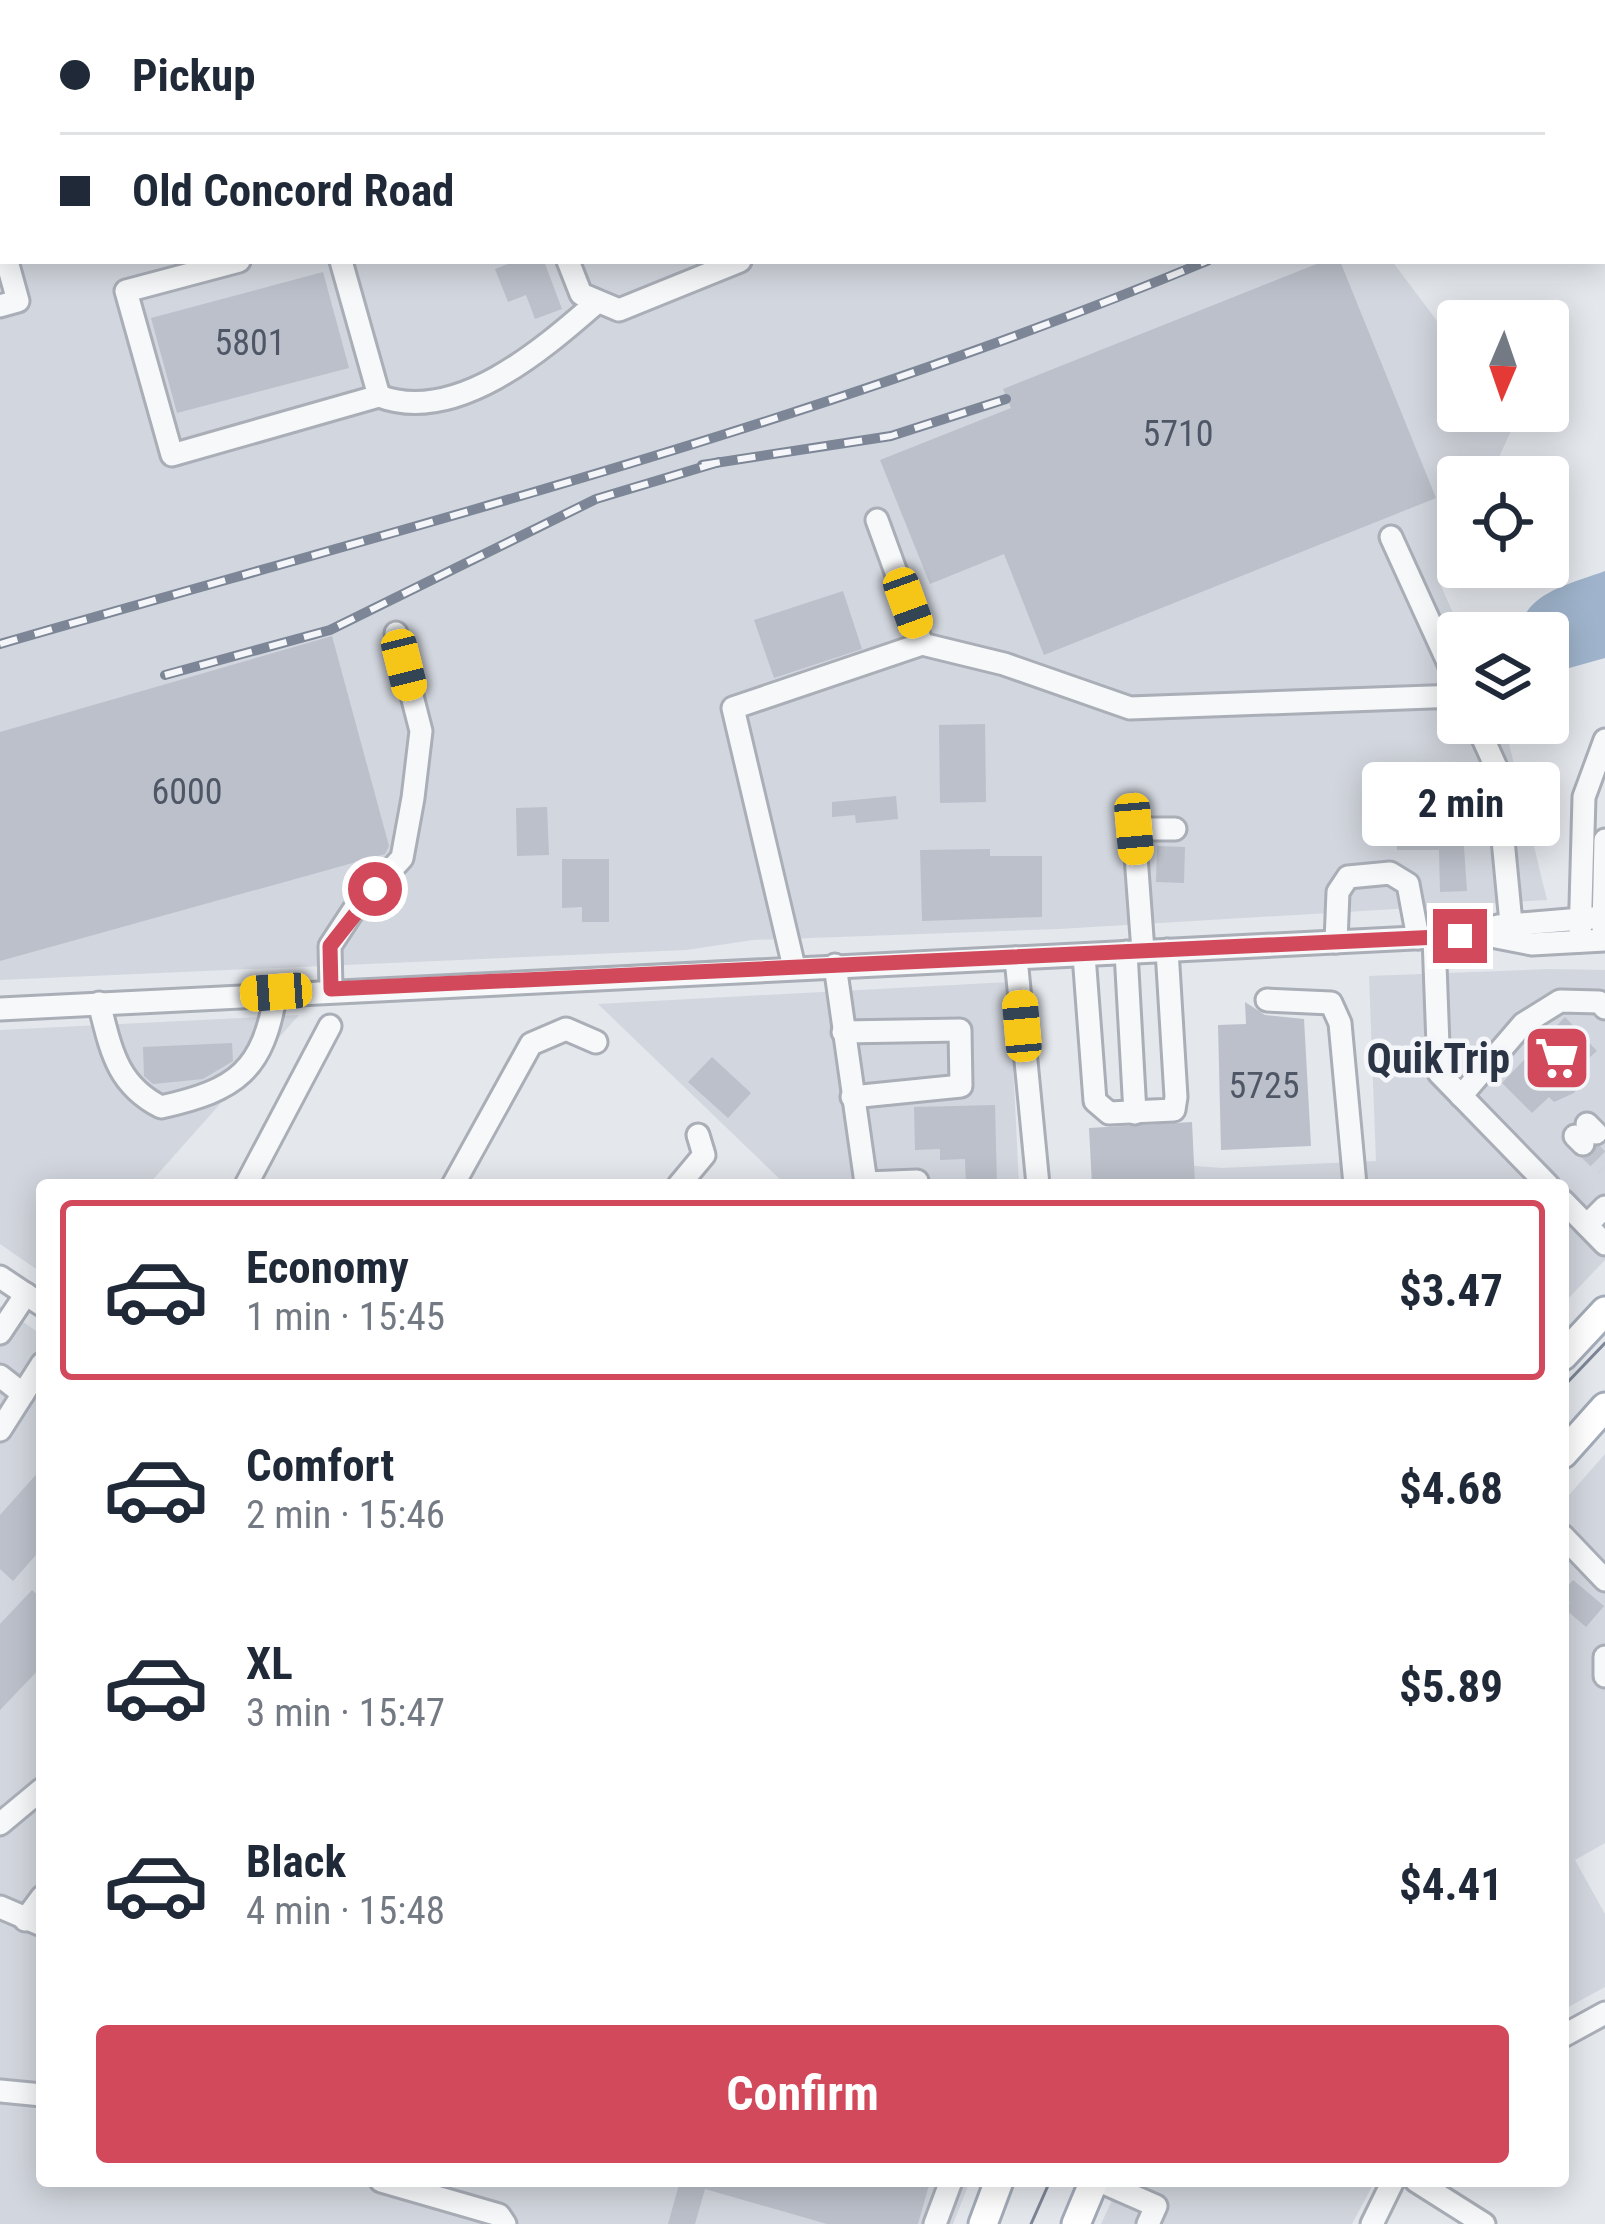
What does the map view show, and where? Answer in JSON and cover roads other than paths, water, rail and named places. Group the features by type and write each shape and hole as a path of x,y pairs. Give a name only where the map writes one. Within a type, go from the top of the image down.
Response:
{"main road":[{"path":"1569,1350 1605,1311"},
{"path":"1569,1447 1605,1407"},
{"path":"983,2224 997,2187"},
{"path":"1076,2224 1094,2187"}],"street":[{"path":"0,306 18,301 8,264"},
{"path":"149,264 155,284"},
{"path":"228,264 126,291 172,455 379,396 406,406 493,381 530,360 596,303"},
{"path":"342,264 379,396"},
{"path":"569,264 580,294 619,310 733,264"},
{"path":"878,520 922,644"},
{"path":"1390,537 1437,639"},
{"path":"331,989 330,946 353,911 397,866 406,838 421,731 396,633"},
{"path":"794,967 733,708 922,644 1004,664 1130,708 1437,697"},
{"path":"1596,929 1584,797 1605,740"},
{"path":"1486,744 1496,767 1511,923"},
{"path":"1135,1113 1134,829 1175,829"},
{"path":"1596,929 1605,840"},
{"path":"1336,942 1338,892 1348,878 1390,873 1408,884 1426,937 1439,1073 1542,1179"},
{"path":"1486,935 1511,923 1596,929"},
{"path":"0,1009 1426,937 1486,935 1519,944 1596,929"},
{"path":"1084,955 1095,1101 1108,1113 1164,1112 1174,1110 1176,1097 1167,950"},
{"path":"1016,958 1037,1179"},
{"path":"835,965 865,1179"},
{"path":"99,1003 117,1068 137,1094 161,1107 235,1084 253,1065 276,992"},
{"path":"1267,1000 1331,1003 1340,1023 1354,1179"},
{"path":"1461,1096 1523,1024 1560,1001 1599,1002 1605,1008"},
{"path":"249,1179 330,1027"},
{"path":"456,1179 532,1044 566,1029 596,1042"},
{"path":"843,1032 960,1030 962,1086 852,1097"},
{"path":"684,1179 704,1155 698,1135"},
{"path":"1569,1207 1605,1244"},
{"path":"1587,1226 1605,1207"},
{"path":"0,1277 34,1299 0,1333"},
{"path":"0,1430 36,1373"},
{"path":"0,1376 22,1394"},
{"path":"1569,1542 1605,1580"},
{"path":"1605,1658 1605,1676"},
{"path":"0,1824 36,1794"},
{"path":"0,1907 34,1923"},
{"path":"1569,2033 1605,2013"},
{"path":"0,2091 36,2094"},
{"path":"402,2187 499,2215 506,2224"},
{"path":"935,2224 949,2187"},
{"path":"1111,2187 1156,2206 1148,2224"},
{"path":"1372,2224 1390,2187"},
{"path":"1425,2187 1484,2224"}],"water":[{"path":"1605,571 1605,658 1569,668 1569,612 1527,612 1539,599 1569,588 1569,584"}],"tunnel":[{"path":"1583,1144 1605,1166"}],"tram line":[{"path":"1569,1381 1605,1343"},
{"path":"1031,2224 1047,2187"}],"railway":[{"path":"0,644 760,423 911,373 1199,264"},
{"path":"702,465 891,436 1006,399"},
{"path":"165,675 330,630 596,499 719,462"}],"place":[{"name":"QuikTrip","path":"1557,1058"}]}
